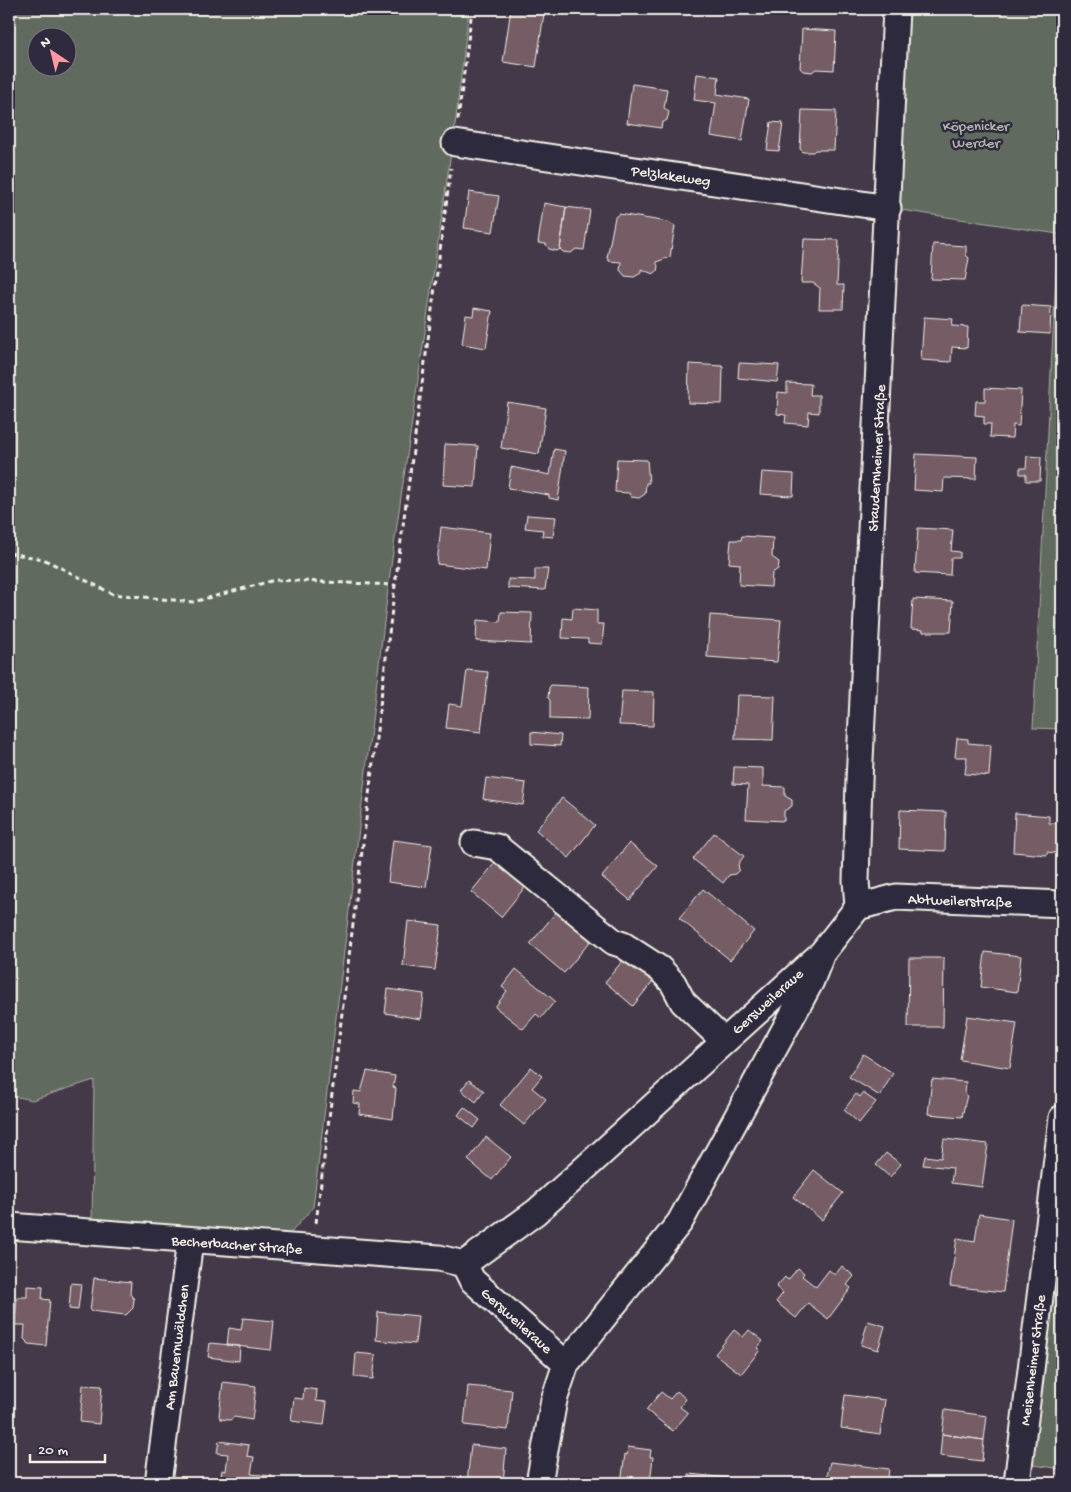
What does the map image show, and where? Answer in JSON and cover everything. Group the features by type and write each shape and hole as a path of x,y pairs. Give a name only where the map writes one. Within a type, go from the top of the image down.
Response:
{"street":[{"name":"Staudernheimer Straße","path":"858,907 856,880 859,781 888,208 896,9"},
{"name":"Pelzlakeweg","path":"455,143 888,208"},
{"path":"474,843 497,847 614,942 623,945 660,969 673,983 683,1002 724,1040"},
{"name":"Abtweilerstraße","path":"858,907 896,897 1062,904"},
{"name":"Gersweileraue","path":"822,953 811,981 680,1222 566,1364 472,1280 464,1264 536,1212 822,953 858,907"},
{"name":"Meisenheimer Straße","path":"1017,1483 1062,1118"},
{"name":"Becherbacher Straße","path":"9,1226 190,1241 439,1258 464,1264"},
{"name":"Am Bauernwäldchen","path":"158,1483 190,1241"},
{"path":"539,1483 554,1400 566,1364"}],"path":[{"path":"313,1249 395,585 472,9"},
{"path":"9,553 43,559 114,594 193,602 275,580 395,585"}],"green space":[{"path":"9,9 469,9 456,118 390,573 313,1207 288,1236 92,1222 94,1080 32,1100 9,1095"},
{"name":"Köpenicker Werder","path":"896,9 1062,9 1062,729 1033,728 1058,234 888,208"},
{"path":"1062,1119 1062,1469 1019,1463"}],"building":[{"path":"511,9 544,13 536,67 503,62"},
{"path":"802,29 836,31 834,70 816,69 812,72 803,71 800,68"},
{"path":"697,74 719,77 717,94 749,99 742,141 711,136 716,103 694,100"},
{"path":"632,84 667,89 664,108 669,112 667,120 662,123 661,128 627,123"},
{"path":"802,110 836,111 834,150 803,152 800,149"},
{"path":"771,122 783,123 779,151 767,150"},
{"path":"469,192 499,196 493,232 464,228"},
{"path":"544,203 566,207 560,249 557,251 549,249 546,244 538,243"},
{"path":"566,207 590,210 584,250 576,249 571,253 563,252 560,249"},
{"path":"619,214 668,222 675,226 670,257 656,262 658,266 657,271 653,274 641,269 641,273 634,277 625,276 620,270 621,262 609,261 607,258 615,217"},
{"path":"804,239 839,240 837,285 844,285 843,309 819,309 820,288 813,283 801,283"},
{"path":"933,244 966,246 966,255 969,258 965,280 931,279"},
{"path":"1022,305 1051,307 1050,334 1020,332"},
{"path":"474,308 492,311 486,348 462,344 466,315 473,316"},
{"path":"924,317 953,319 952,326 968,327 967,348 952,347 951,362 921,360"},
{"path":"739,363 779,365 777,382 738,378"},
{"path":"689,364 723,366 722,404 688,403"},
{"path":"787,383 811,384 810,395 819,395 819,413 809,412 808,425 785,423 786,415 777,414 778,392 787,393"},
{"path":"985,388 1021,390 1019,426 1013,425 1012,438 990,437 991,424 984,424 984,416 975,415 976,401 985,401"},
{"path":"507,402 546,408 539,454 501,448"},
{"path":"445,444 478,446 475,487 443,485"},
{"path":"554,449 565,451 558,500 549,498 549,495 508,488 511,467 550,475"},
{"path":"916,454 977,457 976,479 944,478 943,492 914,490"},
{"path":"1027,456 1041,457 1040,481 1026,481 1026,474 1020,474 1020,468 1026,468"},
{"path":"617,459 647,460 649,483 646,483 645,494 639,498 631,497 629,493 615,492"},
{"path":"762,472 794,474 793,496 760,494"},
{"path":"527,515 556,517 553,537 542,536 543,530 525,528"},
{"path":"441,527 490,533 486,570 437,564"},
{"path":"918,528 953,530 951,551 960,552 960,558 951,558 950,575 915,573"},
{"path":"742,536 773,538 772,557 779,562 778,569 772,573 771,587 739,585 740,564 729,563 731,540 741,540"},
{"path":"535,569 548,569 545,590 508,588 508,579 535,580"},
{"path":"913,599 953,601 951,632 923,632 923,630 911,629"},
{"path":"573,608 597,610 597,624 604,624 602,644 588,643 588,639 562,638 563,618 572,619"},
{"path":"501,612 532,613 531,644 476,641 477,620 500,622"},
{"path":"710,615 781,620 777,662 707,657"},
{"path":"467,670 488,672 481,732 446,728 449,704 462,706"},
{"path":"551,685 589,687 588,720 550,719 550,700 548,698"},
{"path":"622,691 654,692 653,726 619,725"},
{"path":"737,695 775,696 773,740 735,739"},
{"path":"531,732 561,735 560,746 531,744"},
{"path":"957,738 968,739 968,743 991,745 989,776 965,774 967,757 955,757"},
{"path":"734,767 763,768 763,786 785,787 785,796 792,800 792,806 784,811 784,821 746,819 748,785 733,784"},
{"path":"486,778 526,783 523,805 483,799"},
{"path":"562,798 595,825 569,858 536,830"},
{"path":"900,810 946,812 945,851 899,849"},
{"path":"1015,813 1049,816 1049,823 1058,823 1056,853 1047,852 1047,855 1013,852"},
{"path":"714,833 744,856 738,864 739,870 735,874 729,875 723,883 693,859"},
{"path":"393,840 432,845 426,887 388,882"},
{"path":"629,843 658,866 630,900 602,877"},
{"path":"499,858 529,882 501,917 471,892"},
{"path":"703,889 754,931 730,960 679,918"},
{"path":"558,910 593,938 564,973 530,944"},
{"path":"408,921 441,925 435,970 403,966"},
{"path":"985,952 1021,956 1017,992 981,987"},
{"path":"629,953 657,976 633,1006 605,982"},
{"path":"909,958 944,958 943,1027 908,1027"},
{"path":"516,969 555,1001 541,1018 536,1014 523,1029 495,1007 507,991 502,987"},
{"path":"388,989 424,994 421,1019 385,1013"},
{"path":"967,1016 1017,1023 1010,1068 960,1060"},
{"path":"863,1054 893,1073 880,1096 849,1077"},
{"path":"531,1067 542,1076 532,1088 546,1099 524,1125 500,1105"},
{"path":"367,1071 395,1076 393,1087 396,1088 393,1119 359,1114 360,1104 353,1103 354,1091 361,1092"},
{"path":"932,1079 966,1082 965,1094 967,1095 962,1117 928,1114"},
{"path":"469,1080 484,1091 476,1102 461,1090"},
{"path":"863,1093 876,1102 859,1123 844,1110 856,1094 860,1097"},
{"path":"464,1107 480,1120 474,1128 458,1115"},
{"path":"486,1137 511,1157 492,1180 468,1160"},
{"path":"944,1139 988,1144 982,1187 951,1183 953,1168 923,1165 925,1156 941,1158"},
{"path":"886,1153 901,1164 890,1177 876,1165"},
{"path":"814,1170 843,1193 822,1220 793,1197"},
{"path":"979,1214 1012,1219 1003,1292 950,1286 957,1238 975,1241"},
{"path":"842,1266 854,1276 847,1285 851,1288 828,1319 808,1303 796,1318 776,1302 783,1293 776,1287 785,1277 788,1280 798,1268 804,1273 802,1276 816,1287 829,1270 835,1275"},
{"path":"94,1278 131,1282 130,1294 134,1299 133,1308 126,1315 90,1311"},
{"path":"71,1283 81,1284 78,1310 69,1309"},
{"path":"27,1286 43,1287 42,1299 50,1300 46,1346 29,1344 24,1339 25,1325 15,1325 17,1297 27,1297"},
{"path":"378,1312 418,1316 415,1344 376,1340"},
{"path":"243,1318 274,1321 271,1350 227,1345 229,1328 241,1330"},
{"path":"868,1321 885,1326 878,1350 861,1345"},
{"path":"734,1330 743,1337 749,1330 763,1341 757,1348 760,1350 741,1374 715,1354"},
{"path":"210,1343 240,1346 239,1361 208,1357"},
{"path":"356,1353 376,1355 373,1379 354,1377"},
{"path":"223,1382 256,1386 252,1420 234,1417 230,1420 221,1419 219,1416"},
{"path":"83,1385 102,1386 99,1424 80,1422"},
{"path":"468,1386 512,1390 508,1430 464,1425"},
{"path":"304,1388 317,1390 316,1401 327,1402 324,1425 291,1421 294,1398 303,1399"},
{"path":"677,1391 686,1399 680,1407 688,1413 673,1431 646,1410 661,1392 670,1399"},
{"path":"845,1395 885,1400 880,1434 841,1428"},
{"path":"945,1410 987,1416 984,1440 942,1434"},
{"path":"942,1434 984,1440 982,1461 940,1456"},
{"path":"219,1441 249,1445 247,1456 254,1457 251,1474 272,1476 271,1483 220,1483 222,1470 226,1471 228,1454 217,1453"},
{"path":"471,1445 506,1449 503,1483 467,1483"},
{"path":"628,1447 651,1450 650,1457 653,1457 650,1483 621,1483 625,1454 627,1455"},
{"path":"830,1462 889,1469 887,1483 827,1477"},
{"path":"689,1474 728,1478 728,1483 688,1483"}]}
